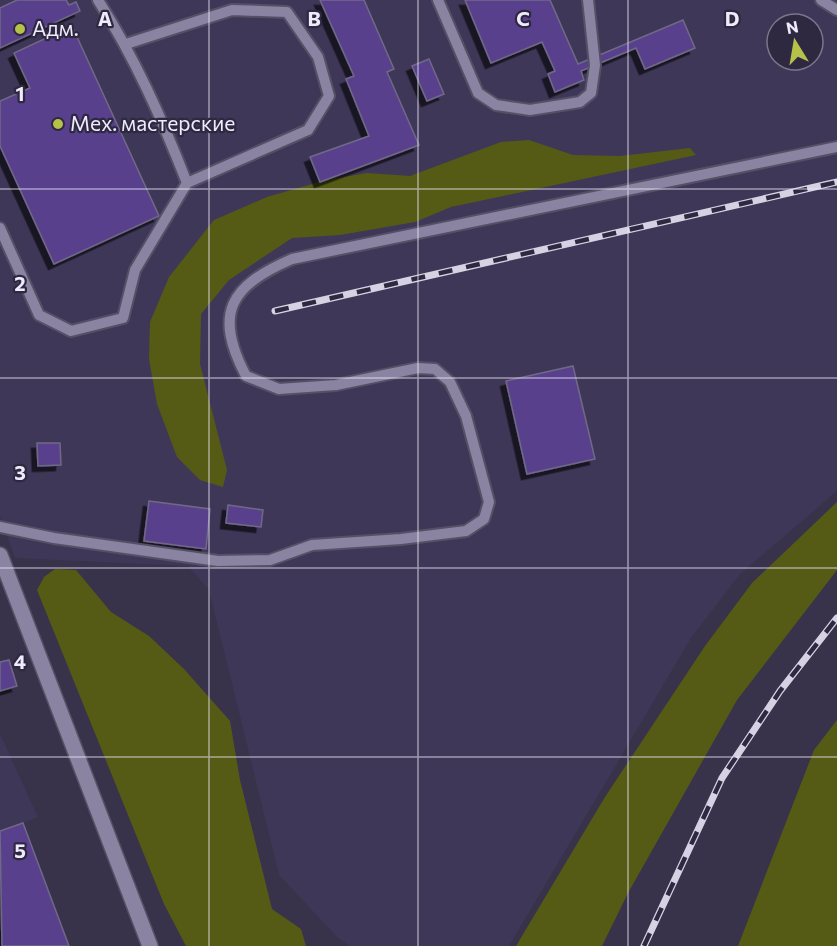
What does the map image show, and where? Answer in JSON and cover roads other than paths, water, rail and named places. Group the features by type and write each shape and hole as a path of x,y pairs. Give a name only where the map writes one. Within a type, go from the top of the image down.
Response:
{"street":[{"path":"0,555 150,946"}],"lane":[{"path":"98,0 126,44 164,123 187,183"},
{"path":"438,0 478,93 496,105 530,110 580,102 591,93 595,65 588,0"},
{"path":"821,0 837,10"},
{"path":"0,228 39,315 71,331 123,318 135,270 187,183 308,130 329,96 318,57 287,12 232,10 126,44"},
{"path":"0,527 54,538 218,561 270,560 312,545 401,539 466,531 484,519 489,502 466,416 450,382 435,369 418,368 336,385 279,389 246,376 233,351 228,319 238,294 263,272 292,259 837,147"}],"railway":[{"path":"275,311 837,182"},
{"path":"644,946 722,778 780,691 837,618"}],"place":[{"name":"Адм.","path":"20,29"},
{"name":"Мех. мастерские","path":"58,124"}]}
